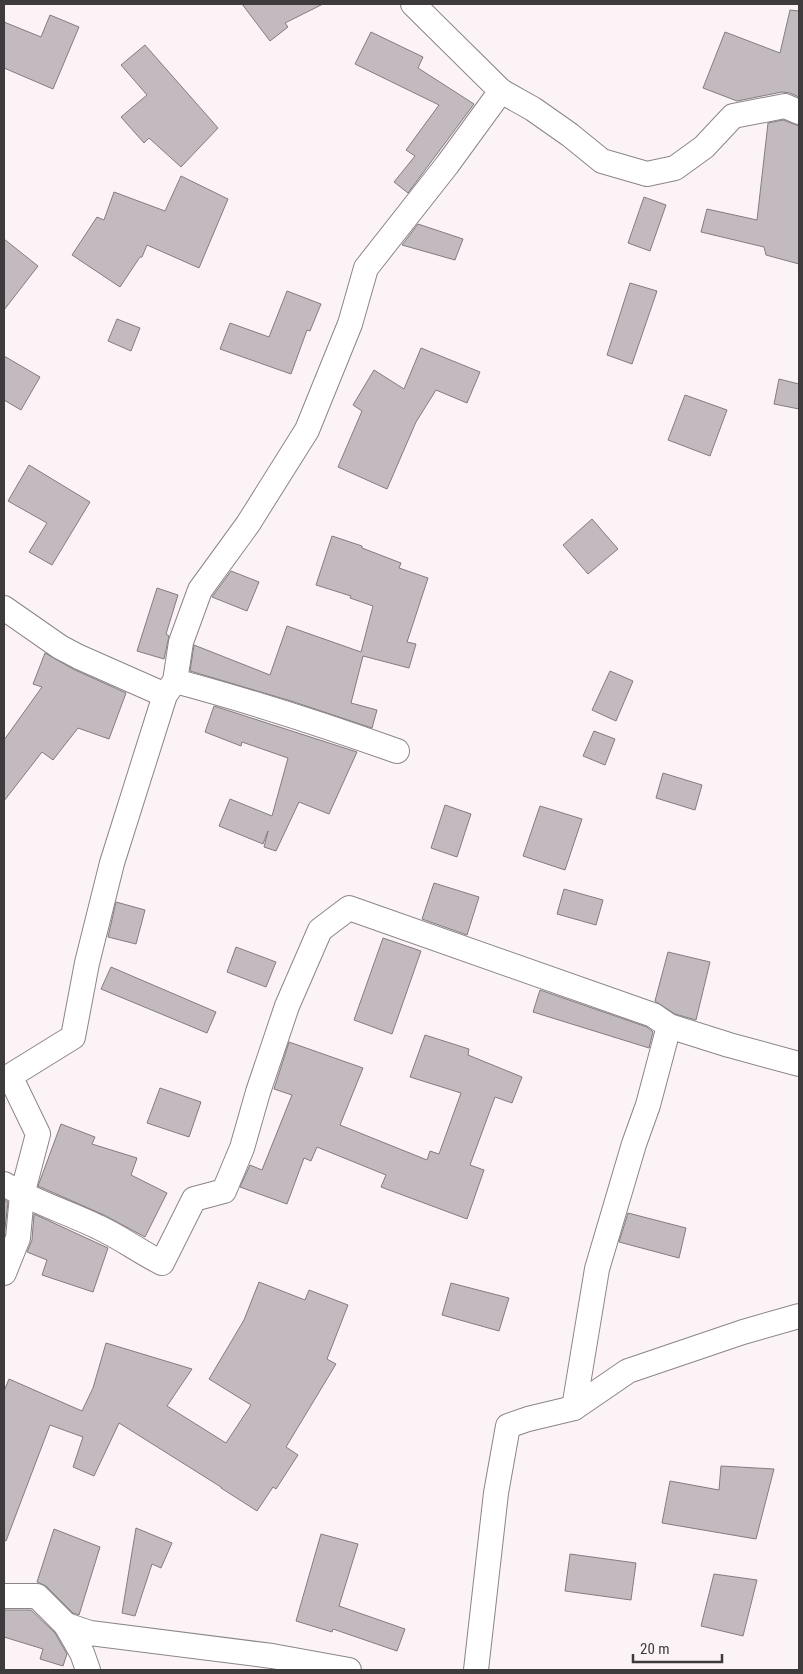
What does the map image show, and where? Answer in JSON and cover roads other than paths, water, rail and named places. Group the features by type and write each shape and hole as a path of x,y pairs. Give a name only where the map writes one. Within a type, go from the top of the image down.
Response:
{"street":[{"path":"413,4 502,91 556,124 602,161 647,174 675,168 704,147 733,116 785,106 799,112"},
{"path":"4,1273 18,1238 13,1190 38,1134 10,1076 73,1037 87,963 112,863 170,688 181,642 200,590 248,524 307,430 350,324 366,268 502,91"},
{"path":"4,608 79,657 170,688 234,697 336,729 397,751"},
{"path":"13,1190 100,1228 162,1263 194,1199 224,1191 242,1148 258,1092 287,1006 320,930 350,908 637,1009 653,1015 669,1026 799,1064"},
{"path":"574,1408 597,1269 634,1144 648,1105 669,1026"},
{"path":"476,1670 496,1493 508,1426 574,1408 628,1372 743,1332 799,1316"},
{"path":"4,1596 37,1596 66,1624 82,1652 88,1670"},
{"path":"66,1624 90,1633 272,1656 349,1670"}]}
